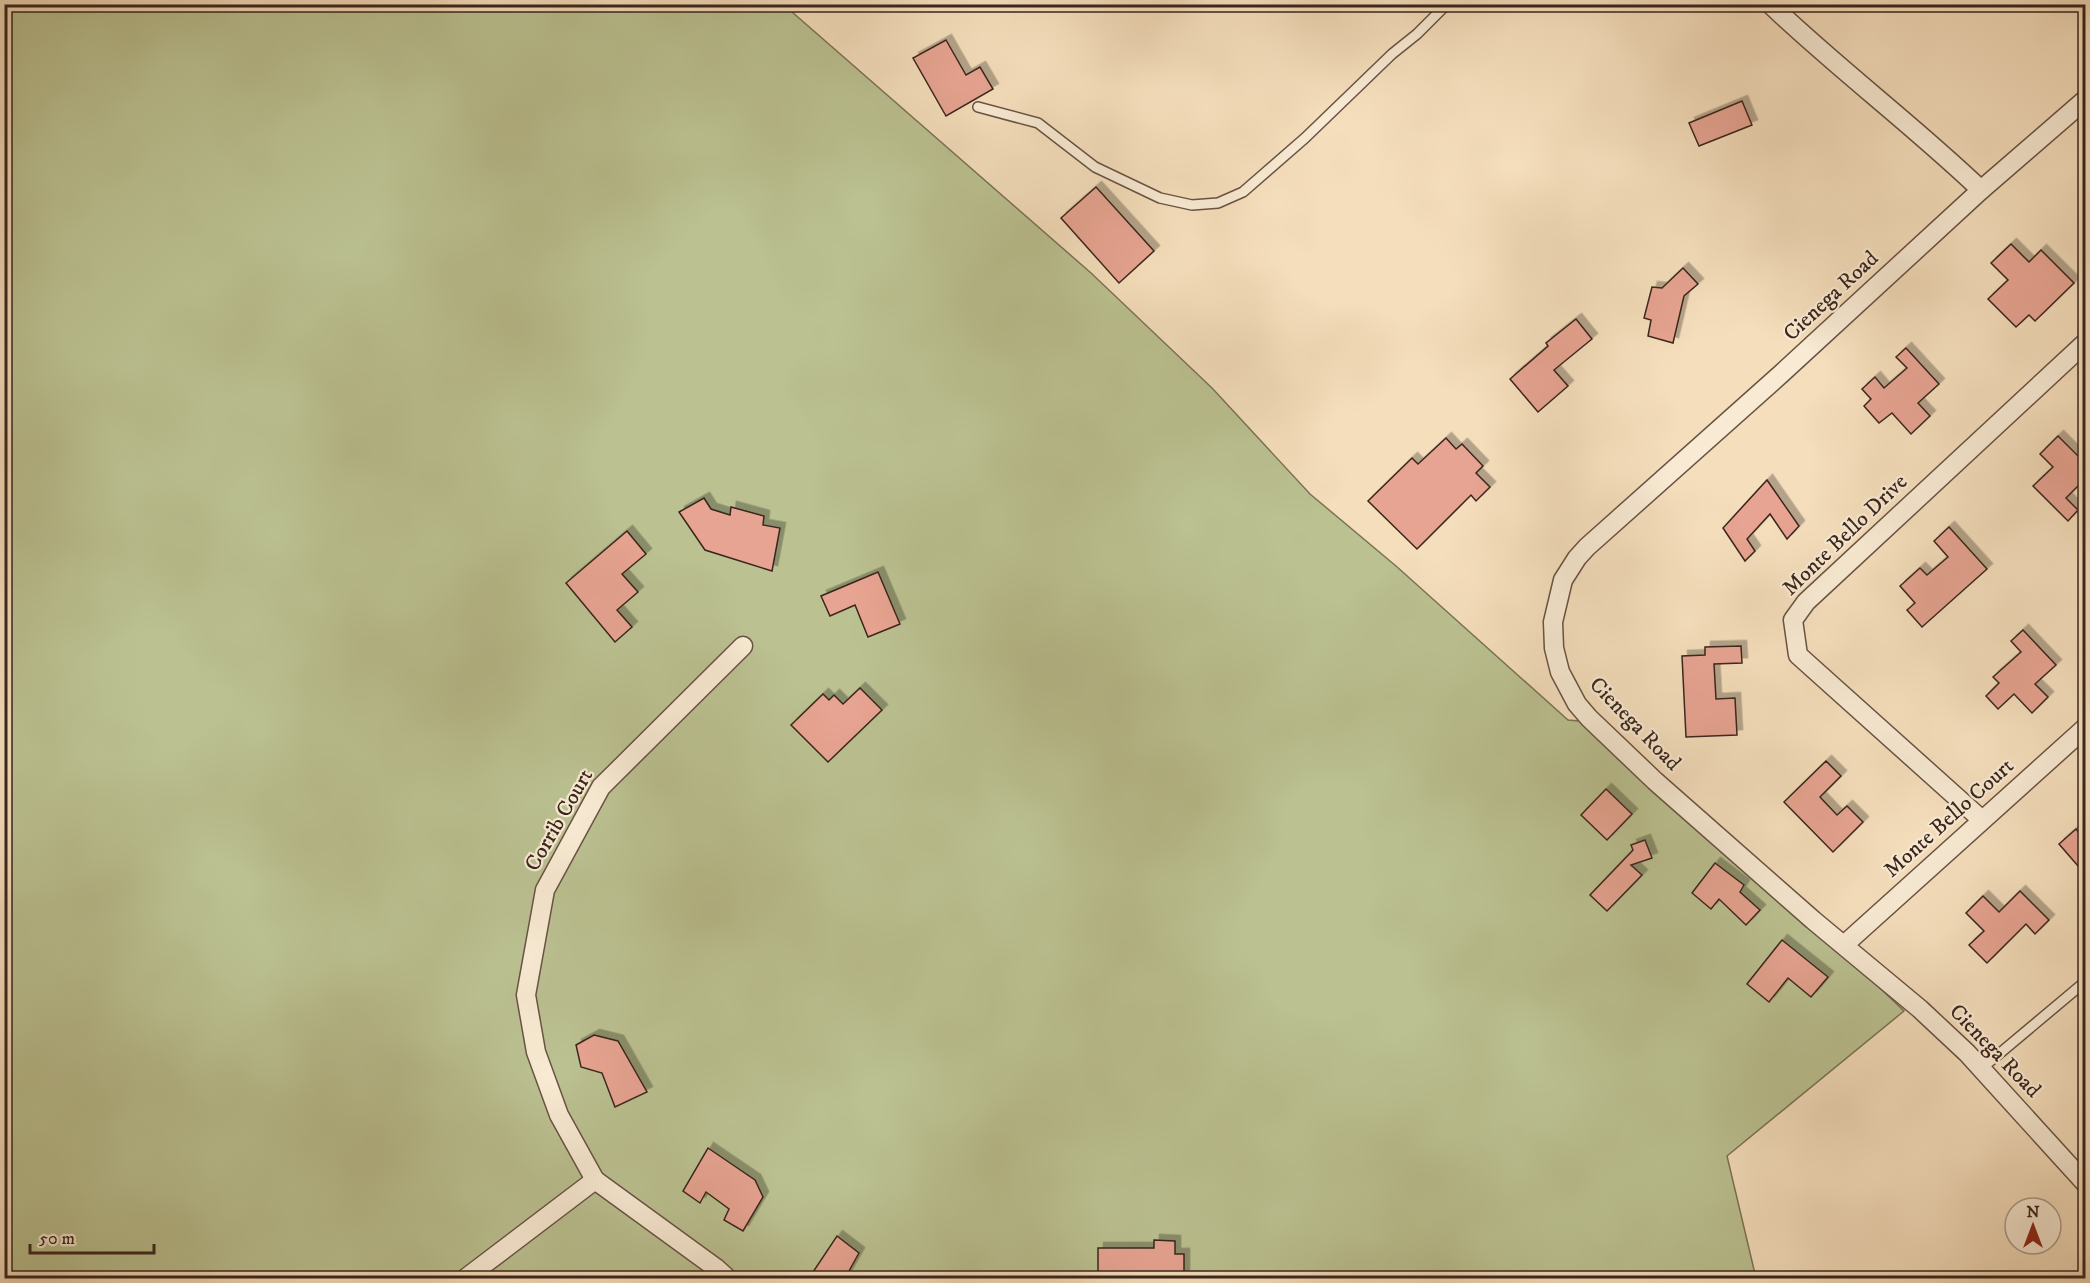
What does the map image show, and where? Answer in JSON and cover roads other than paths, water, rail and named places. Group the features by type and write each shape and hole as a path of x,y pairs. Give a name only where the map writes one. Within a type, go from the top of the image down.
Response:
{"street":[{"path":"1770,4 1801,34 1937,148 1981,190"},
{"name":"Cienega Road","path":"2085,99 1981,190 1781,375 1587,547 1563,580 1555,613 1554,648 1560,672 1578,704 1589,718 1655,781 1920,1009 1967,1053 2085,1184"},
{"name":"Monte Bello Drive","path":"1982,820 1798,655 1793,620 1806,602 2085,342"},
{"name":"Corrib Court","path":"727,1278 595,1180 559,1115 536,1052 526,995 545,890 601,787 743,646"},
{"name":"Monte Bello Court","path":"1844,945 2085,727"},
{"path":"466,1278 595,1180"}],"lane":[{"path":"978,107 1038,123 1095,167 1160,198 1192,205 1218,203 1244,192 1448,4"},
{"path":"1981,1069 2085,981"}]}
